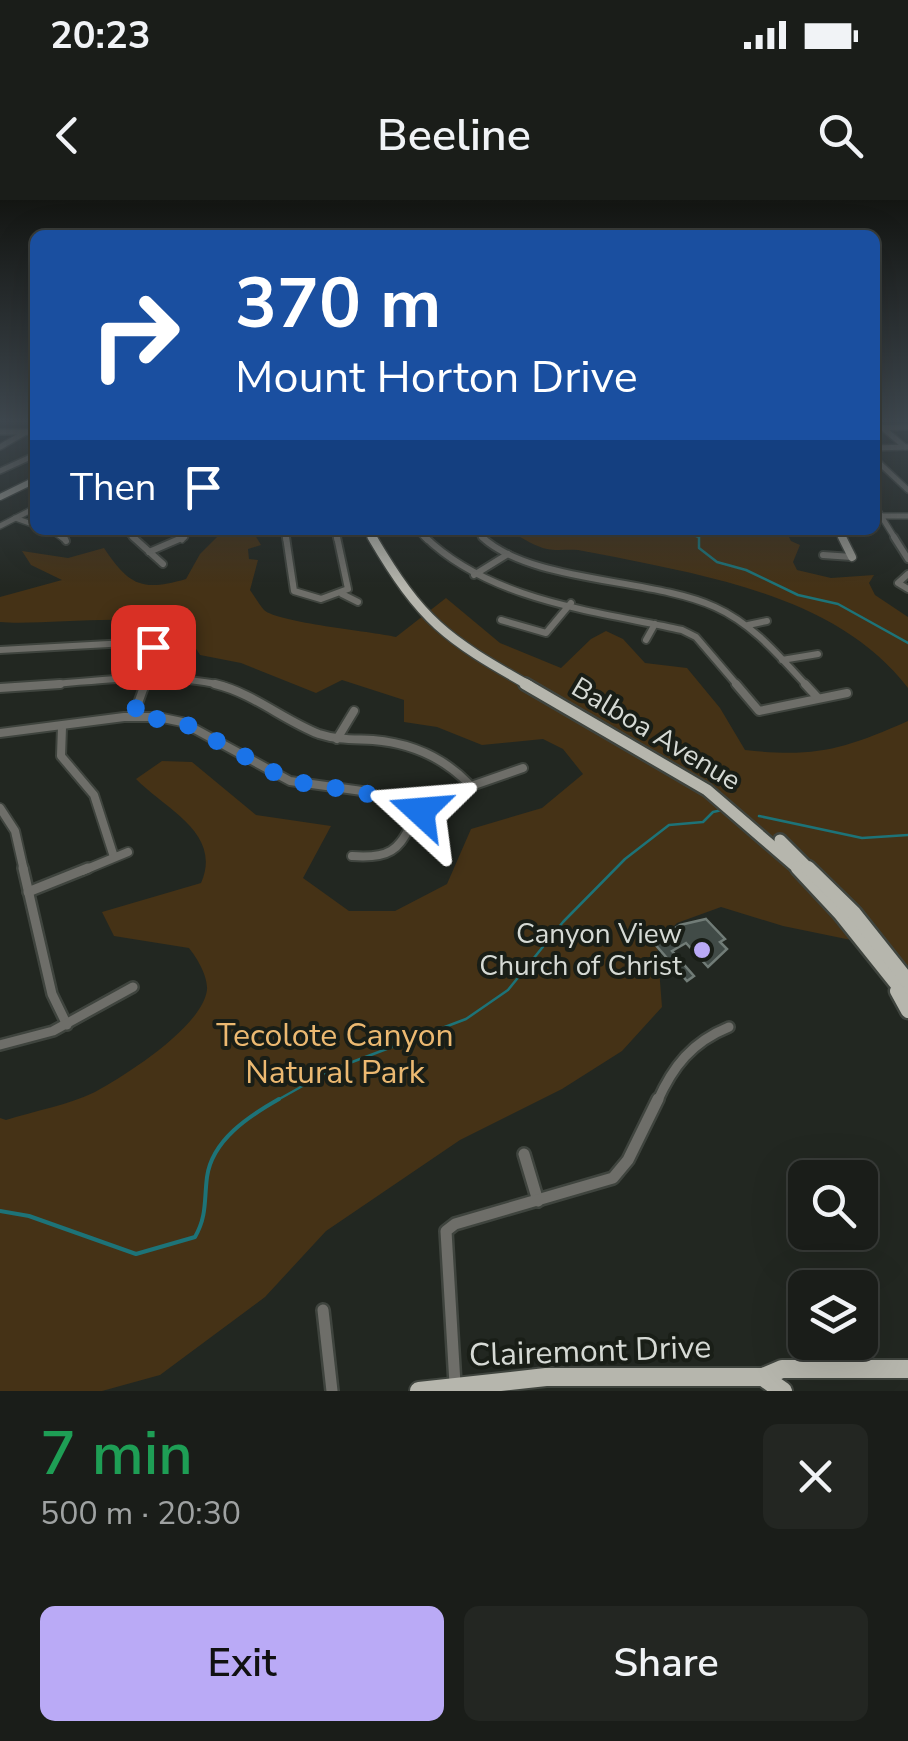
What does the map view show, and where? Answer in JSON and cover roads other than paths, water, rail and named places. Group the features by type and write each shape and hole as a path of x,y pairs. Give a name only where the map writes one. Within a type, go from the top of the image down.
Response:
{"main road":[{"name":"Balboa Avenue","path":"375,535 414,605 438,628 473,654 652,754 706,790 798,866 875,953 908,998"},
{"name":"Balboa Avenue","path":"375,535 420,603 442,624 477,650 654,749 748,812 805,862 854,913 908,981"},
{"path":"875,953 908,1011"},
{"name":"Clairemont Drive","path":"420,1391 455,1384 546,1377 765,1384 782,1368 908,1369"},
{"path":"765,1384 784,1391"}],"street":[{"path":"0,497 30,482"},
{"path":"0,526 30,510"},
{"path":"880,517 908,516"},
{"path":"15,518 30,522"},
{"path":"880,518 908,558"},
{"path":"63,535 66,541"},
{"path":"130,535 163,564"},
{"path":"149,552 186,535"},
{"path":"286,535 294,591 314,600 342,594 358,602"},
{"path":"336,535 349,584 342,594"},
{"path":"422,535 439,554 474,575 696,637 758,711 847,693"},
{"path":"481,535 508,554 536,564 700,600 748,625 818,698"},
{"path":"842,535 852,556"},
{"path":"474,575 508,554"},
{"path":"823,554 852,556"},
{"path":"908,574 898,583 908,588"},
{"path":"502,620 546,633 572,603"},
{"path":"748,625 768,621"},
{"path":"646,640 656,624"},
{"path":"0,650 138,642 153,647 155,654 133,716"},
{"path":"782,660 818,654"},
{"path":"0,688 48,688 147,676 192,678 226,686 336,739 387,742 442,758 469,784"},
{"path":"336,739 354,711"},
{"path":"0,733 133,716 182,722 290,781 362,792 420,811"},
{"path":"62,727 62,756 94,795 114,858"},
{"path":"352,856 375,859 391,854 410,834 420,811 434,798 524,768"},
{"path":"0,808 15,831 52,994 67,1026"},
{"path":"28,892 128,852"},
{"path":"0,1045 30,1042 67,1026 133,987"},
{"path":"455,1384 446,1231 454,1224 612,1178 630,1162 659,1093 686,1054 712,1031 730,1026"},
{"path":"524,1154 538,1201"},
{"path":"323,1310 332,1391"}],"waterway":[{"path":"694,535 699,537 699,548 717,562 746,570 798,595 838,604 908,643"},
{"path":"276,1101 331,1070 466,1019 508,990 563,922 625,859 669,825 703,822 713,812 722,810"},
{"path":"759,816 862,838 908,835"},
{"path":"0,1211 29,1216 136,1254 195,1237 216,1152 244,1121 276,1101"}],"place":[{"name":"Canyon View Church of Christ","path":"702,950"}],"park label":[{"name":"Tecolote Canyon Natural Park","path":"335,1054"}]}
